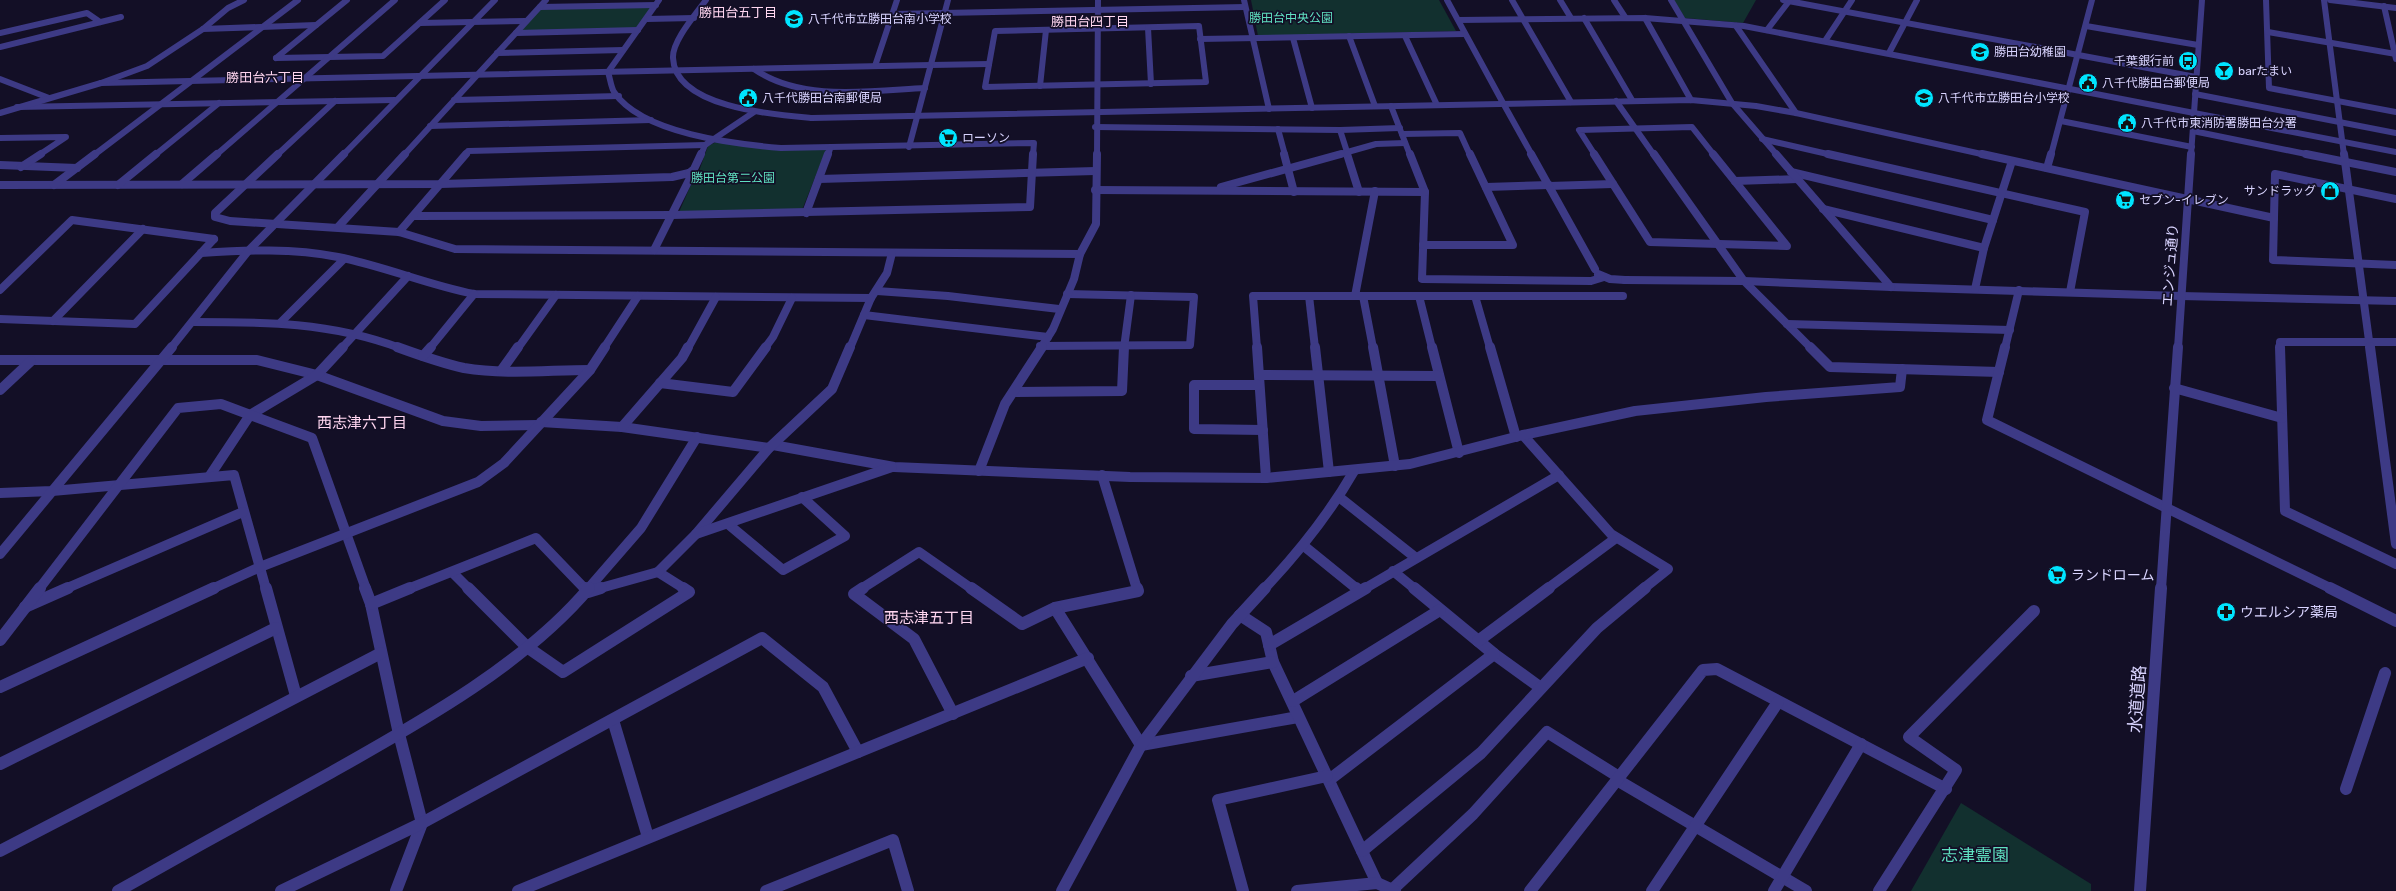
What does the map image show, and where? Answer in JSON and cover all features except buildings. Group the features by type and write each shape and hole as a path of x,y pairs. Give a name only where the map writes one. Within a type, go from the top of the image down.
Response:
{"street":[{"path":"0,112 101,83 147,66 203,28 228,8 244,0"},
{"path":"54,185 298,0"},
{"path":"347,0 276,58 383,56 445,0"},
{"path":"182,184 395,0"},
{"path":"2,550 193,322 249,250 274,222 471,22 495,0"},
{"path":"338,227 546,0"},
{"path":"576,6 580,0"},
{"path":"706,0 677,45 673,58 676,70 685,82 702,95 727,105 754,112 812,118 917,117 1437,104 1691,100 1732,103 1796,113 2274,218"},
{"path":"875,66 897,0"},
{"path":"909,147 948,0"},
{"path":"979,471 1005,404 1015,392 1040,346 1048,337 1067,294 1080,254 1096,224 1095,127 1098,0"},
{"path":"1447,0 1595,269 1604,277"},
{"path":"1512,0 1571,102"},
{"path":"1560,0 1571,18"},
{"path":"1614,0 1625,17"},
{"path":"1671,0 1732,103 1891,287"},
{"path":"1767,30 1787,0 2196,78"},
{"path":"1825,41 1852,0"},
{"path":"1889,53 1917,0"},
{"path":"2047,168 2061,121 2092,0"},
{"name":"エンジュ通り","path":"2165,508 2202,0"},
{"path":"2266,0 2269,88 2396,112"},
{"path":"2324,0 2396,544"},
{"path":"2330,0 2396,8"},
{"path":"540,6 576,6 657,2"},
{"path":"414,216 672,215 1030,206 1034,143 830,149 754,146 685,133 651,120 627,106 610,84 608,72 647,19 657,2"},
{"path":"892,14 1098,10 1245,3 1269,109"},
{"path":"2268,32 2396,56 2384,6"},
{"path":"0,33 87,13 100,22"},
{"path":"1459,20 1625,17 1683,20 1767,30 1889,53 1928,63 1942,64 2069,88 2396,152"},
{"path":"0,47 121,18"},
{"path":"647,19 694,18"},
{"path":"1584,18 1632,100"},
{"path":"1645,18 1691,100"},
{"path":"420,23 526,21"},
{"path":"203,28 316,25"},
{"path":"1199,26 1206,82 985,87 995,31 1148,28 1199,26"},
{"path":"1736,26 1796,113"},
{"path":"2086,26 2198,45"},
{"path":"1148,28 1151,84"},
{"path":"516,33 638,30"},
{"path":"1040,86 1046,30"},
{"path":"1200,39 1465,34"},
{"path":"1349,36 1375,106"},
{"path":"1405,36 1437,104"},
{"path":"1293,38 1312,108"},
{"path":"497,53 623,50"},
{"path":"101,83 989,64"},
{"path":"754,69 759,75 778,82 833,91 925,88"},
{"path":"0,79 49,98"},
{"path":"2195,94 2396,133"},
{"path":"454,100 619,96"},
{"path":"17,107 395,100"},
{"path":"335,101 214,213 215,217 230,221 274,222 399,232 455,249 1080,254"},
{"path":"1616,101 1744,281 1830,368 1999,372"},
{"path":"118,185 219,103"},
{"path":"1391,106 1425,192 1422,279 1591,281 1604,277 1625,280 1744,281 2181,296 2396,301"},
{"path":"0,185 313,183 441,184 672,177 689,173 694,169 705,145 754,112"},
{"path":"430,126 651,120"},
{"path":"2061,121 2192,147"},
{"path":"1095,127 1460,132 1513,246 1423,245"},
{"path":"1692,127 1735,181 1787,246 1650,242 1579,130 1692,127"},
{"path":"1278,129 1289,167 1294,192"},
{"path":"1340,130 1359,192"},
{"path":"2193,131 2396,172"},
{"path":"0,138 66,137 21,167"},
{"path":"1762,138 2001,194 2085,212 2070,292"},
{"path":"1214,190 1347,151 1376,144 1405,143"},
{"path":"399,232 468,151 705,145"},
{"path":"806,212 830,149"},
{"path":"1975,288 1984,248 2012,161"},
{"path":"0,166 77,168"},
{"path":"819,179 1095,171"},
{"path":"1791,172 1993,220"},
{"path":"654,250 690,178 689,173"},
{"path":"2396,199 2274,174 2273,260 2359,265 2396,265"},
{"path":"1735,181 1798,179"},
{"path":"1486,187 1613,184"},
{"path":"1095,190 1425,192"},
{"path":"1375,191 1359,296 1378,376 1395,466"},
{"path":"1823,208 1984,248"},
{"path":"0,290 72,220 214,239 135,324 0,319"},
{"path":"53,321 143,229"},
{"path":"201,253 279,250 344,259 408,276 443,288 474,294 792,298 874,295 948,296 1060,309"},
{"path":"588,592 658,572 696,534 771,447 832,389 864,315 887,273 892,253"},
{"path":"280,323 344,259"},
{"path":"209,477 250,415 317,375 408,276"},
{"path":"2019,290 1987,420 2396,621"},
{"path":"423,356 474,294"},
{"path":"1040,346 1190,345 1194,297 1067,294"},
{"path":"501,371 556,295"},
{"path":"1015,392 1122,391 1124,346 1131,295"},
{"path":"0,687 260,567 478,482 504,463 590,370 638,296"},
{"path":"1266,478 1253,296 1623,296"},
{"path":"1309,296 1329,472"},
{"path":"1419,296 1459,453"},
{"path":"1362,851 1481,753 1597,628 1668,569 1616,538 1559,474 1520,436 1475,296"},
{"path":"622,427 682,358 716,297"},
{"path":"660,383 733,392 773,337 792,298"},
{"path":"864,315 1048,337"},
{"path":"193,322 280,323 355,333 423,356 464,367 501,371 590,370"},
{"path":"1787,324 2010,330"},
{"path":"2396,342 2280,342 2285,511 2396,564"},
{"path":"0,360 257,360 317,375 443,421 482,426 540,424 622,427 771,447 894,467 1130,477 1266,478 1395,466 1459,453 1520,436 1635,411 1766,397 1900,387 1902,369"},
{"path":"0,390 31,361"},
{"path":"1263,430 1194,429 1194,385 1318,376 1439,376"},
{"path":"2174,388 2282,418"},
{"path":"0,640 178,408 221,404 312,438 371,604 399,734 422,823 396,891"},
{"path":"118,891 399,734 444,707 527,646 588,592 641,528 697,437"},
{"path":"696,534 894,467"},
{"path":"1062,891 1141,745 1191,676 1240,615 1304,546 1339,497 1354,471"},
{"path":"1269,645 1559,474"},
{"path":"0,493 52,491 234,475 243,512 296,696"},
{"path":"952,714 921,650 914,640 854,594 919,552 1022,624 1055,608 1138,591 1102,475"},
{"path":"728,524 783,570 845,536 802,497"},
{"path":"1339,497 1416,558"},
{"name":"水道道路","path":"2140,891 2165,508"},
{"path":"24,608 243,512"},
{"path":"371,604 536,538 588,592"},
{"path":"1478,641 1616,538"},
{"path":"1304,546 1359,591"},
{"path":"1393,571 1494,654 1542,688"},
{"path":"452,572 527,646 563,672 689,592 658,572"},
{"path":"1055,608 1088,658 1141,745"},
{"path":"1292,701 1440,610"},
{"path":"1879,891 1946,789 1956,770 1909,737 2034,612"},
{"path":"1240,615 1266,632 1273,662 1377,883"},
{"path":"0,764 276,628"},
{"path":"281,891 422,823 762,638 813,677 823,687 858,752"},
{"path":"0,851 381,652"},
{"path":"1244,891 1218,800 1328,778 1494,654"},
{"path":"518,891 1088,658"},
{"path":"1191,676 1273,662"},
{"path":"1530,891 1703,670 1717,669 1946,789"},
{"path":"2346,789 2386,673"},
{"path":"1652,891 1778,702"},
{"path":"1141,745 1298,717"},
{"path":"613,720 648,837"},
{"path":"1297,891 1377,883 1394,890 1473,814 1547,732 1695,826 1806,891"},
{"path":"1774,891 1861,744"},
{"path":"766,891 893,840 908,891"}],"green space":[{"name":"勝田台中央公園","path":"1251,0 1439,0 1456,31 1258,36"},
{"path":"1674,0 1756,0 1743,23 1685,18"},
{"path":"656,5 638,30 516,33 540,7"},
{"name":"勝田台第二公園","path":"716,142 826,150 802,210 679,212 694,178 692,173 699,171 708,146"},
{"name":"志津霊園","path":"1961,803 2091,884 2091,891 1911,891"}],"place":[{"name":"八千代市立勝田台南小学校","path":"794,19"},
{"name":"勝田台幼稚園","path":"1980,52"},
{"name":"千葉銀行前","path":"2188,61"},
{"name":"barたまい","path":"2224,71"},
{"name":"八千代勝田台郵便局","path":"2088,83"},
{"name":"八千代勝田台南郵便局","path":"748,98"},
{"name":"八千代市立勝田台小学校","path":"1924,98"},
{"name":"八千代市東消防署勝田台分署","path":"2127,123"},
{"name":"ローソン","path":"948,138"},
{"name":"サンドラッグ","path":"2330,191"},
{"name":"セブン-イレブン","path":"2125,200"},
{"name":"ランドローム","path":"2057,575"},
{"name":"ウエルシア薬局","path":"2226,612"}],"district":[{"name":"勝田台五丁目","path":"738,12"},
{"name":"勝田台四丁目","path":"1090,21"},
{"name":"勝田台六丁目","path":"265,77"},
{"name":"西志津六丁目","path":"362,423"},
{"name":"西志津五丁目","path":"929,618"}]}
